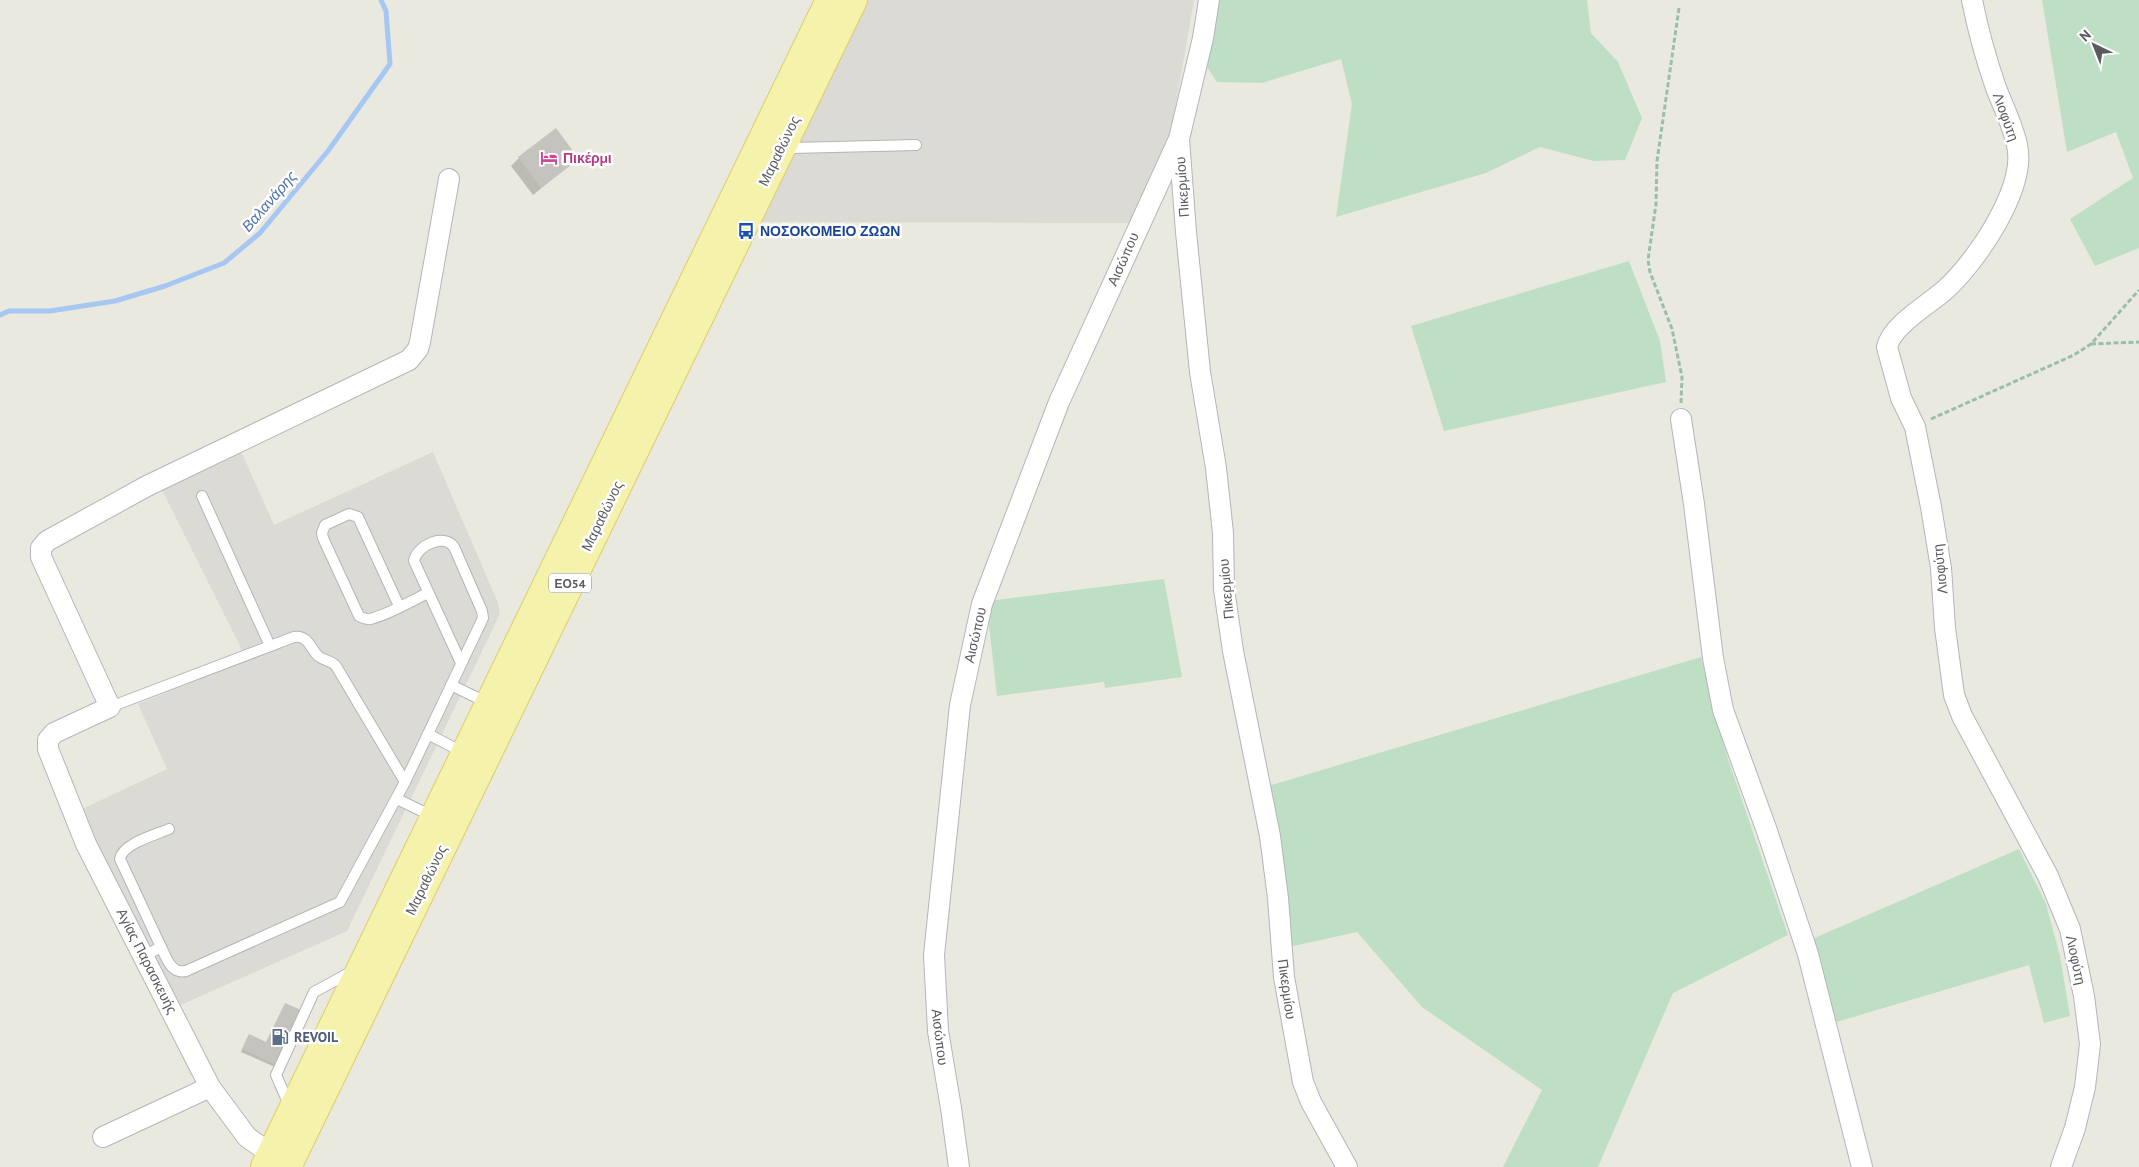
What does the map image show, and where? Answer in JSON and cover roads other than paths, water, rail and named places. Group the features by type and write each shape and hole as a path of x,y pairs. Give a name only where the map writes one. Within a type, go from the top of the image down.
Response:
{"main road":[{"name":"Μαραθώνος","path":"274,1163 292,1111 830,0"},
{"name":"Μαραθώνος","path":"274,1163 854,0"}],"street":[{"name":"Πικερμίου","path":"1208,0 1203,38 1179,140 1200,372 1216,468 1223,533 1224,589 1233,651 1270,836 1278,898 1284,977 1303,1082 1311,1102 1347,1167"},
{"name":"Λιοφύτη","path":"1972,0 1978,29 1993,79 2017,145 2018,164 2007,202 1979,252 1959,277 1899,327 1888,341 1888,355 1901,398 1915,427 1931,507 1941,568 1945,628 1954,695 1962,716 2048,876 2070,930 2084,996 2090,1044 2085,1087 2075,1128 2061,1167"},
{"name":"Αισώπου","path":"959,1167 938,1031 934,955 960,705 982,604 1058,402 1179,140"},
{"path":"110,707 41,557 41,548 44,543 147,486 410,360 420,342 449,179"},
{"path":"1681,419 1694,504 1713,658 1723,710 1767,831 1808,954 1862,1167"},
{"name":"Αγίας Παρασκευής","path":"110,707 54,733 48,740 49,751 86,844 152,952 210,1087 247,1137 274,1163"},
{"path":"103,1137 210,1087"}],"lane":[{"path":"781,146 792,148 916,145"},
{"path":"202,496 270,646"},
{"path":"399,606 358,517 349,514 325,525 322,534 323,538 359,616 368,619 399,606 428,593"},
{"path":"169,829 128,847 121,854 120,859 152,952 177,971 186,971 340,902 397,799 482,621 483,614 454,547 447,540 437,541 421,549 415,556 416,565 461,663"},
{"path":"110,707 294,637 301,637 308,642 319,657 334,663 405,782"},
{"path":"450,685 489,703"},
{"path":"428,734 465,753"},
{"path":"397,799 434,817"}],"waterway":[{"name":"Βαλανάρης","path":"0,315 9,311 50,311 115,301 165,286 224,263 260,233 328,151 390,64 386,11 381,0"}],"place":[{"name":"Πικέρμι","path":"549,158"},
{"name":"ΝΟΣΟΚΟΜΕΙΟ ΖΩΩΝ","path":"746,231"},
{"name":"REVOIL","path":"280,1037"}]}
